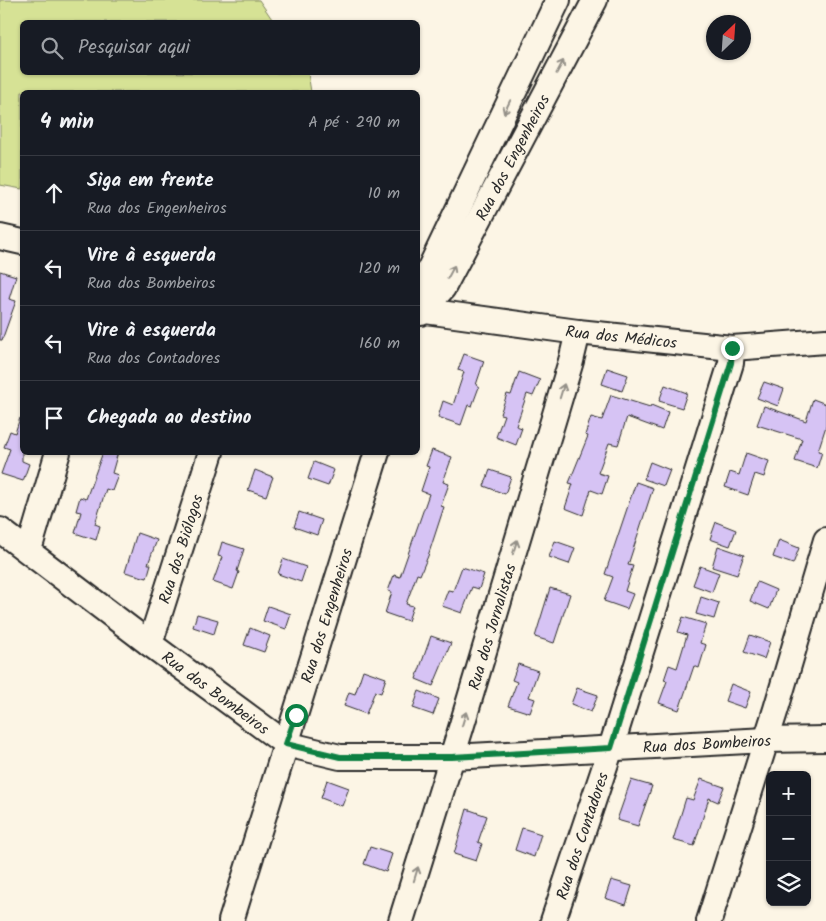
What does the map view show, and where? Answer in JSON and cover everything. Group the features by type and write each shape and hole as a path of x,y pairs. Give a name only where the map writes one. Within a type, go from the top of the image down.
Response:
{"street":[{"name":"Rua dos Engenheiros","path":"420,310 428,272 558,0"},
{"name":"Rua dos Engenheiros","path":"420,314 443,288 595,0"},
{"path":"0,237 20,242"},
{"name":"Rua dos Médicos","path":"420,315 732,348 826,341"},
{"name":"Rua dos Jornalistas","path":"401,921 452,757 578,332"},
{"name":"Rua dos Contadores","path":"553,921 611,748 731,363 732,348"},
{"path":"29,550 57,455"},
{"name":"Rua dos Biólogos","path":"150,644 210,455"},
{"name":"Rua dos Engenheiros","path":"231,921 377,455"},
{"name":"Rua dos Bombeiros","path":"0,530 286,744 340,757 452,757 766,740 826,739"},
{"path":"709,921 826,540"}],"green space":[{"path":"0,0 259,0 273,20 20,20 20,75 308,75 311,90 20,90 20,189 0,185"}],"building":[{"path":"0,271 16,276 9,299 16,301 2,340 0,340"},
{"path":"464,354 484,361 476,385 479,387 472,406 468,405 461,425 438,417 443,401 453,405 464,372 458,370"},
{"path":"607,368 628,375 622,391 602,384"},
{"path":"519,372 540,380 533,396 527,394 516,426 522,428 516,445 496,437 504,415 500,414 507,394 511,395"},
{"path":"764,382 784,389 778,406 757,398"},
{"path":"665,385 687,393 682,408 659,401"},
{"path":"611,395 650,407 651,405 668,412 662,430 627,417 618,445 609,443 598,473 608,476 602,494 591,490 583,515 565,508 573,484 569,483 588,436 585,435 591,417 602,420"},
{"path":"813,399 826,404 826,426 818,451 822,452 817,468 795,461 802,439 757,425 764,406 806,421"},
{"path":"20,418 20,455 22,455 22,461 29,464 23,481 1,474 10,449 4,447 10,431 15,433"},
{"path":"432,450 452,457 443,482 449,484 441,506 444,507 428,556 420,575 417,574 406,604 413,606 408,621 385,613 392,592 388,591 394,575 400,577 429,494 421,491 429,467 426,466"},
{"path":"746,453 769,461 764,477 755,474 748,495 725,487 730,472 739,475"},
{"path":"102,455 117,455 112,473 118,475 112,491 106,489 95,524 100,526 96,540 75,533 81,512 76,511 80,497 86,499"},
{"path":"314,462 334,470 328,486 308,479"},
{"path":"650,462 670,470 664,486 644,479"},
{"path":"255,470 273,477 266,496 248,490"},
{"path":"490,470 511,477 505,494 484,486"},
{"path":"636,482 653,488 628,565 633,566 625,591 633,594 627,609 604,601 613,577 605,574"},
{"path":"299,512 322,520 317,535 294,527"},
{"path":"716,522 736,530 730,546 710,539"},
{"path":"137,533 157,540 148,564 151,564 147,578 125,572"},
{"path":"779,540 799,548 793,564 773,557"},
{"path":"555,541 575,548 569,564 549,557"},
{"path":"222,542 244,549 233,589 213,582 222,557 218,556"},
{"path":"718,546 744,555 737,575 712,567"},
{"path":"283,559 306,567 301,582 278,574"},
{"path":"700,566 719,573 712,592 693,585"},
{"path":"462,567 484,574 479,589 472,587 462,613 442,606 448,590 453,591"},
{"path":"757,582 776,590 769,609 750,601"},
{"path":"550,588 570,594 554,643 535,637"},
{"path":"701,597 719,603 714,619 696,614"},
{"path":"268,606 291,614 286,629 263,621"},
{"path":"197,614 218,620 214,634 193,627"},
{"path":"683,617 706,624 700,643 706,645 699,668 694,666 679,710 659,703 667,681 664,680 669,665 677,668 687,635 678,632"},
{"path":"250,628 270,636 264,652 244,645"},
{"path":"750,635 770,642 764,659 744,652"},
{"path":"431,636 451,643 433,686 416,679"},
{"path":"518,664 538,671 529,697 535,699 530,713 508,706 517,682 512,680"},
{"path":"363,670 386,678 381,693 375,691 366,714 344,706 349,692 355,694"},
{"path":"731,684 751,692 745,708 725,701"},
{"path":"577,688 598,695 591,712 571,704"},
{"path":"419,691 439,699 433,715 413,708"},
{"path":"701,779 724,787 718,802 709,798 694,846 673,840 686,798 693,800"},
{"path":"327,780 349,788 342,806 321,798"},
{"path":"631,780 652,786 638,826 617,820"},
{"path":"467,809 487,816 478,842 482,844 476,861 454,854"},
{"path":"522,828 541,834 534,857 515,850"},
{"path":"370,847 392,854 386,872 364,864"},
{"path":"611,880 632,886 626,905 605,898"}],"route":[{"path":"296,715 286,744 340,757 452,757 611,748 731,363 732,348"}]}
